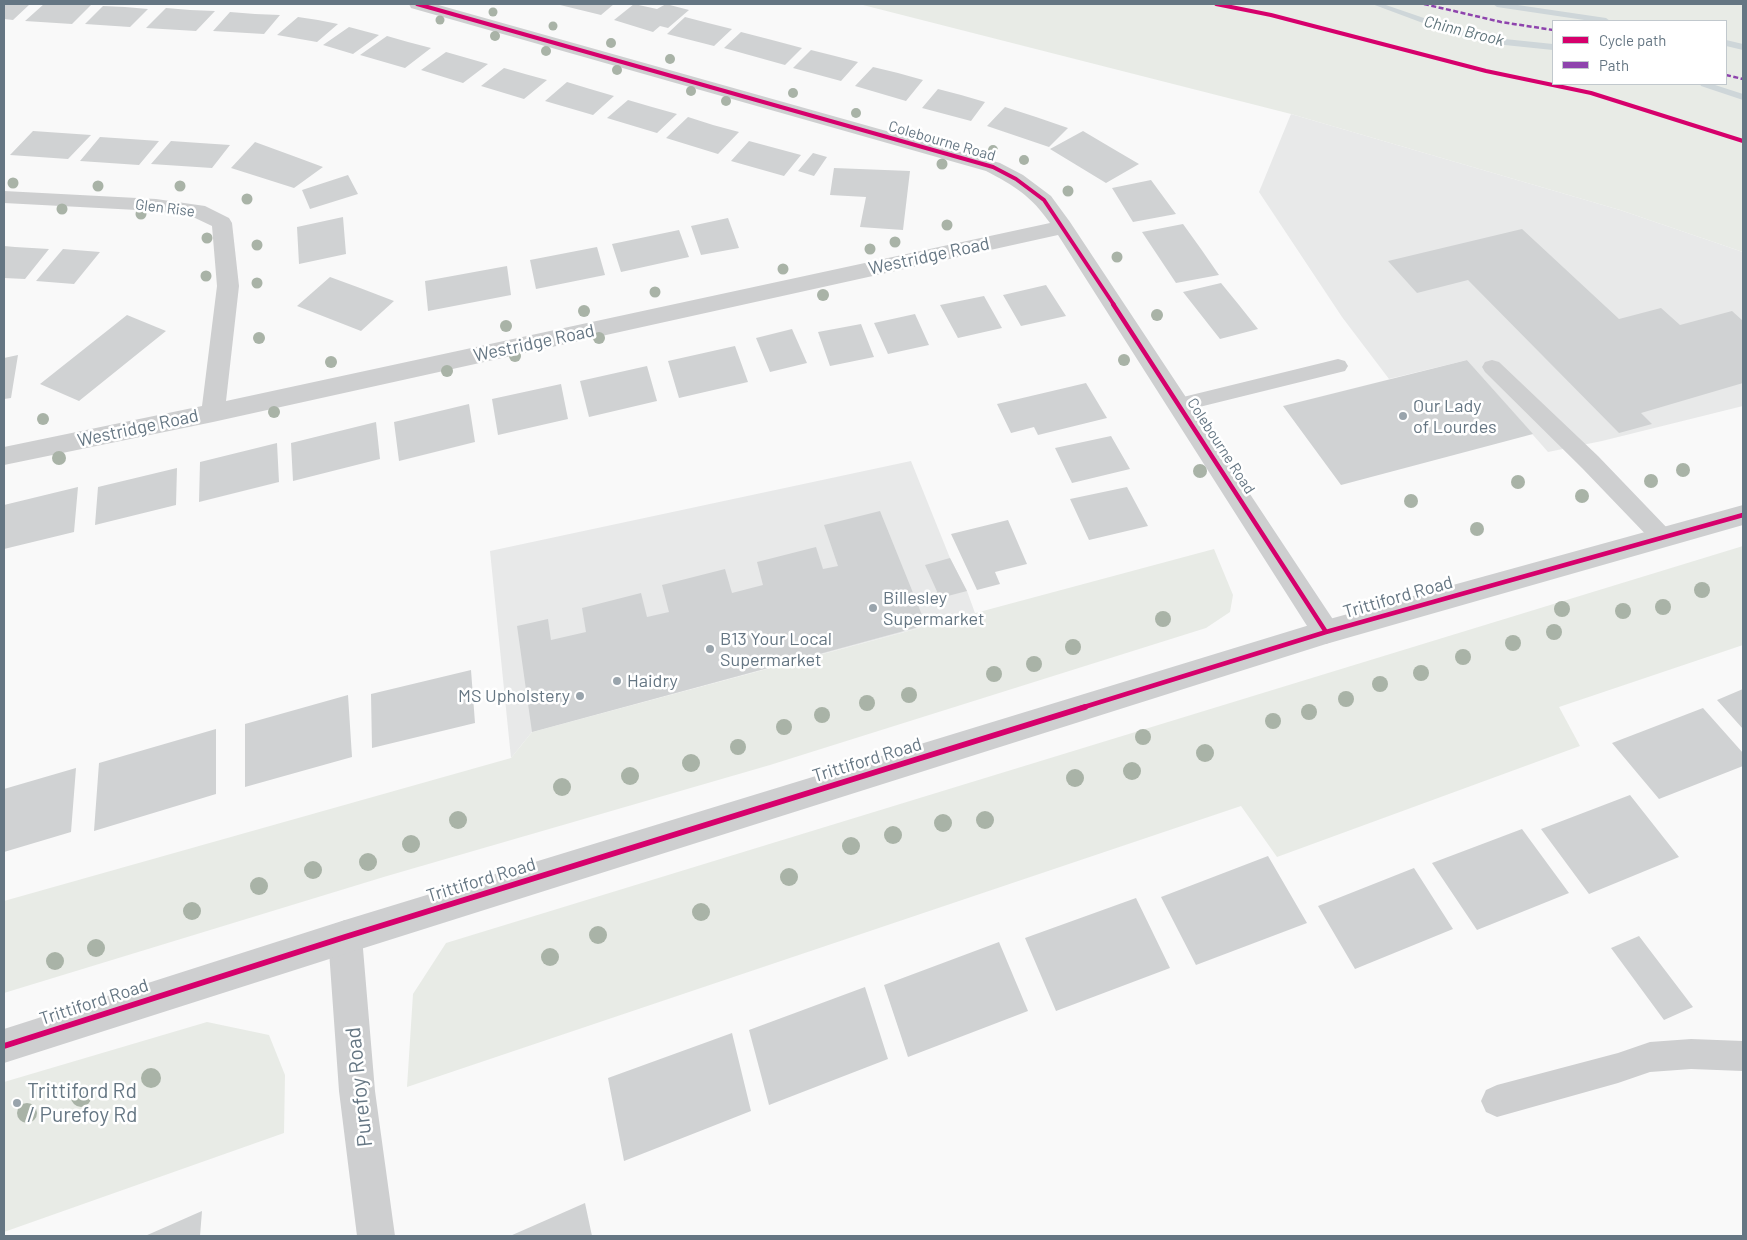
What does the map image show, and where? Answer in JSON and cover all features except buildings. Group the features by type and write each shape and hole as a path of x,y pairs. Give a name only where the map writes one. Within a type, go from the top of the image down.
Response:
{"street":[{"name":"Colebourne Road","path":"417,4 993,167 1016,179 1044,200 1063,227 1326,632"},
{"name":"Glen Rise","path":"4,197 156,205 198,211 222,223 228,286 213,413"},
{"name":"Westridge Road","path":"4,456 213,413 1063,227"},
{"name":"Trittiford Road","path":"4,1046 345,937 1326,632 1743,514"},
{"name":"Purefoy Road","path":"345,937 357,1091 376,1236"}],"lane":[{"path":"1179,405 1338,366"},
{"path":"1492,367 1590,462 1662,537"},
{"path":"1497,1101 1618,1068 1650,1057 1691,1054 1743,1056"}],"shaded area":[{"path":"859,4 1743,4 1743,252 1620,210 1291,114"},
{"path":"1291,114 1620,210 1743,252 1743,406 1602,441 1548,452 1467,360 1389,379 1342,317 1259,192"},
{"path":"911,461 950,558 967,591 975,613 532,732 511,758 490,551"},
{"path":"1743,546 1743,645 1559,707 1580,746 1277,857 1241,806 407,1087 413,994 446,943"},
{"path":"1214,549 1233,595 1230,612 1206,628 770,765 387,876 4,993 4,901 511,758 532,732"},
{"path":"207,1022 269,1035 285,1075 284,1133 4,1232 4,1082"}],"waterway":[{"name":"Chinn Brook","path":"1376,4 1450,30 1495,41 1552,47"},
{"path":"1497,4 1600,20"},
{"path":"1727,43 1743,47"},
{"name":"Chinn Brook","path":"1707,85 1743,97"}],"marked path":[{"path":"1424,4 1501,22 1552,30"},
{"path":"1727,75 1743,79"}],"cycle path":[{"path":"417,4 993,167 1016,179 1044,200 1063,227 1326,632"},
{"path":"1216,4 1271,15 1486,71 1552,85"},
{"path":"1553,85 1591,93 1743,141"},
{"path":"4,1046 345,937 1326,632 1743,515"}],"place":[{"name":"Our Lady of Lourdes","path":"1403,416"},
{"name":"Billesley Supermarket","path":"873,608"},
{"name":"B13 Your Local Supermarket","path":"710,649"},
{"name":"Haidry","path":"617,681"},
{"name":"MS Upholstery","path":"580,696"},
{"name":"Trittiford Rd / Purefoy Rd","path":"17,1103"}]}
